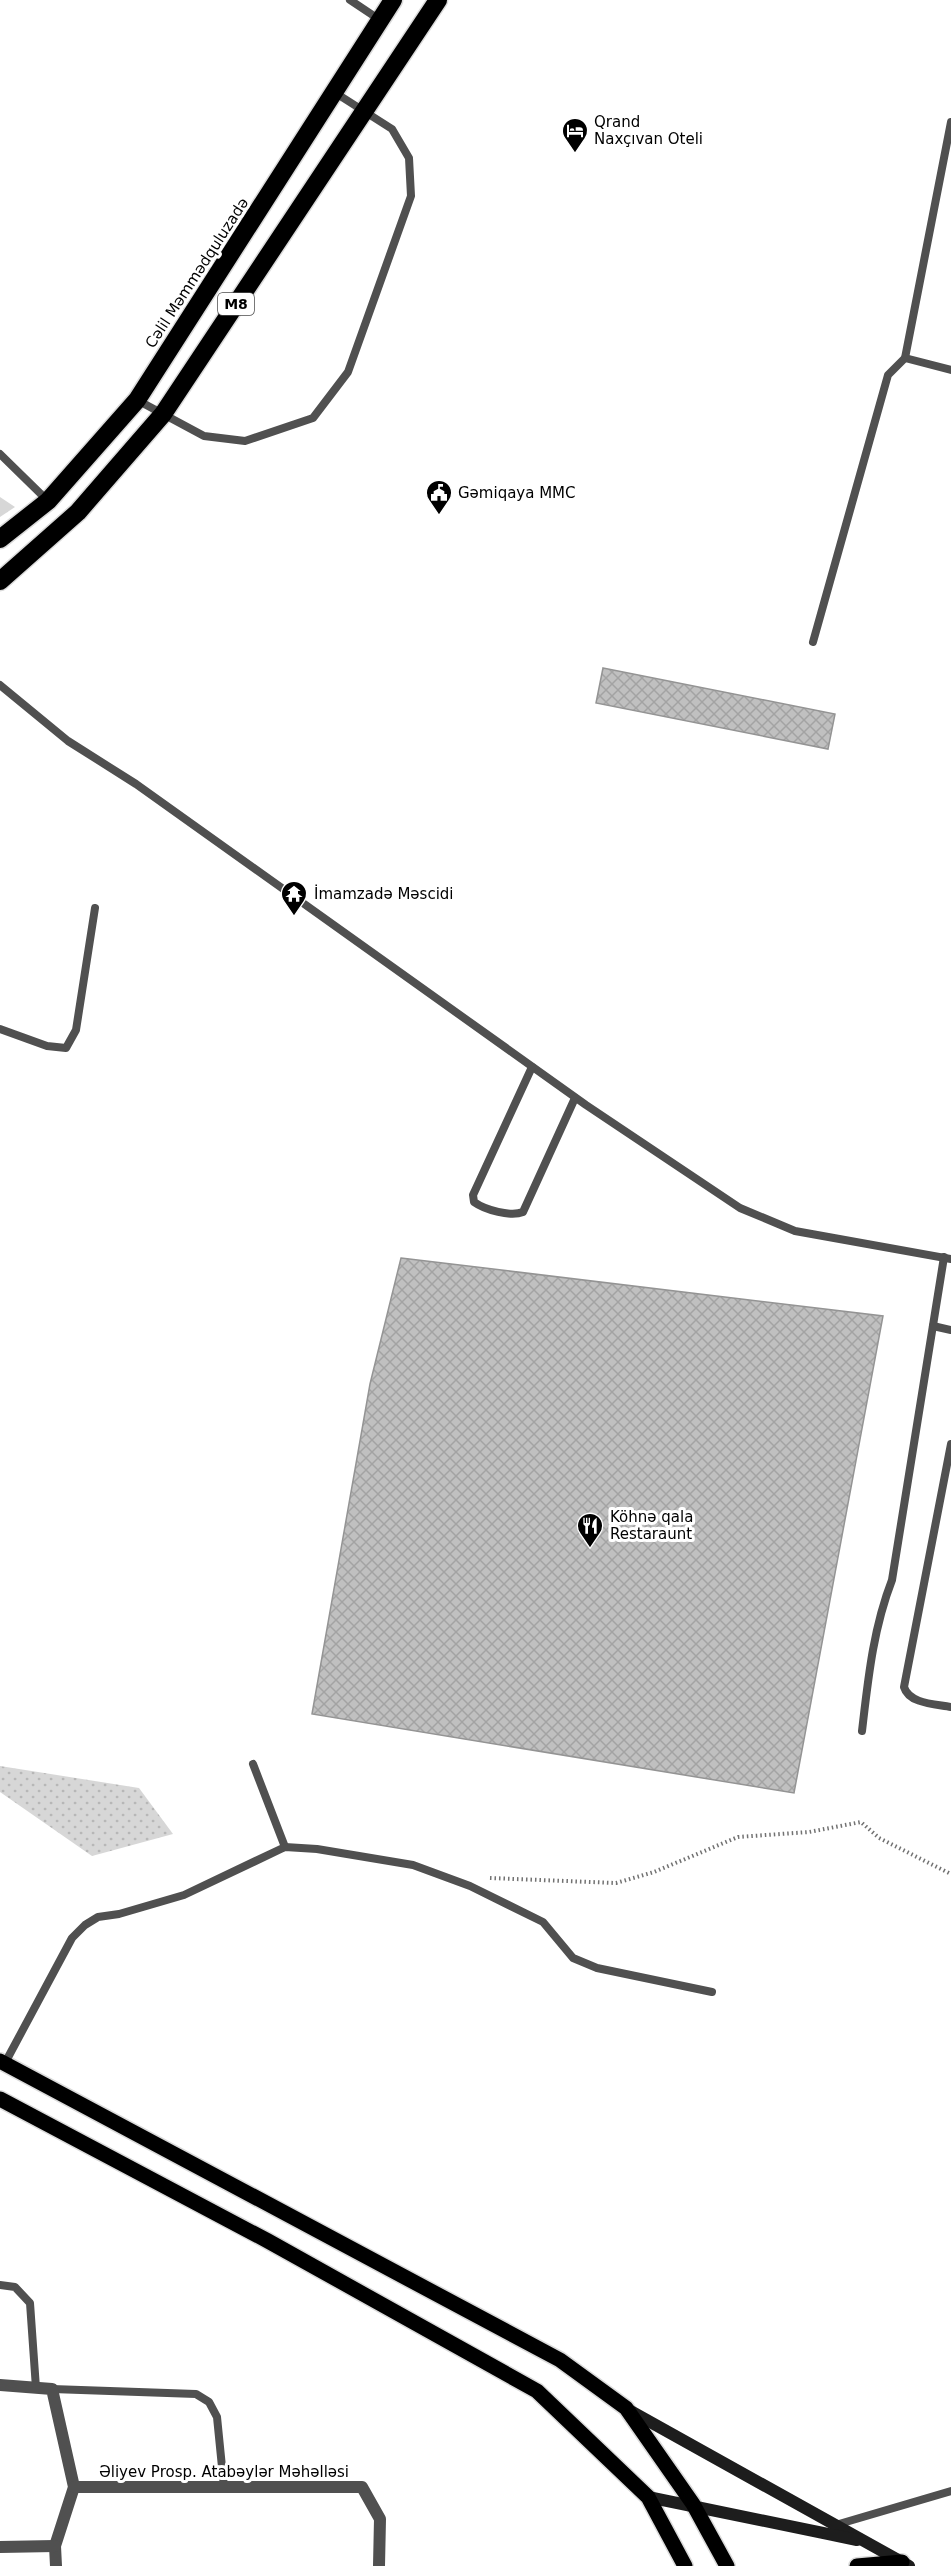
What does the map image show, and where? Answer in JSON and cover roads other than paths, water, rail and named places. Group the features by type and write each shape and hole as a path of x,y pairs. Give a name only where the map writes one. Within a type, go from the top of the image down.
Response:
{"highway":[{"name":"Cəlil Məmmədquluzadə","path":"0,539 48,501 137,400 393,0"},
{"name":"M8","path":"0,580 78,512 163,414 366,112 438,0"}],"main road":[{"path":"3,2062 560,2360 626,2408 838,2524 864,2542 905,2564"},
{"path":"0,2099 268,2241 537,2391 648,2497 685,2566"},
{"path":"626,2408 693,2504 727,2566"},
{"path":"648,2497 693,2504 864,2542"},
{"path":"857,2566 905,2564"}],"street":[{"path":"0,2385 52,2389 74,2487 56,2546 56,2566"},
{"name":"Əliyev Prosp. Atabəylər Məhəlləsi","path":"74,2487 362,2487 380,2519 379,2566"},
{"path":"0,2547 56,2546"}],"lane":[{"path":"350,0 380,20"},
{"path":"137,400 204,436 245,441 313,418 348,372 411,196 409,158 392,129 334,92"},
{"path":"813,642 888,375 905,358 951,122"},
{"path":"905,358 951,370"},
{"path":"0,454 48,501"},
{"path":"0,685 68,741 136,784 575,1098 740,1208 795,1231 947,1258 933,1326 892,1580 879,1613 872,1650 862,1731"},
{"path":"0,1029 47,1046 66,1048 76,1030 95,908"},
{"path":"532,1067 473,1195 474,1202 480,1206 516,1215 523,1212 575,1098"},
{"path":"933,1326 951,1330"},
{"path":"951,1444 904,1688 908,1695 914,1698 951,1707"},
{"path":"253,1764 285,1846"},
{"path":"3,2062 72,1938 85,1924 98,1917 119,1914 184,1895 285,1846 413,1865 470,1886 543,1922 573,1958 597,1968 712,1992"},
{"path":"0,2285 15,2287 30,2302 36,2388"},
{"path":"52,2389 196,2394 209,2402 217,2417 224,2487"},
{"path":"838,2524 951,2491"}],"place":[{"name":"Qrand Naxçıvan Oteli","path":"575,154"},
{"name":"Gəmiqaya MMC","path":"439,516"},
{"name":"İmamzadə Məscidi","path":"294,917"},
{"name":"Köhnə qala Restaraunt","path":"590,1549"}]}
